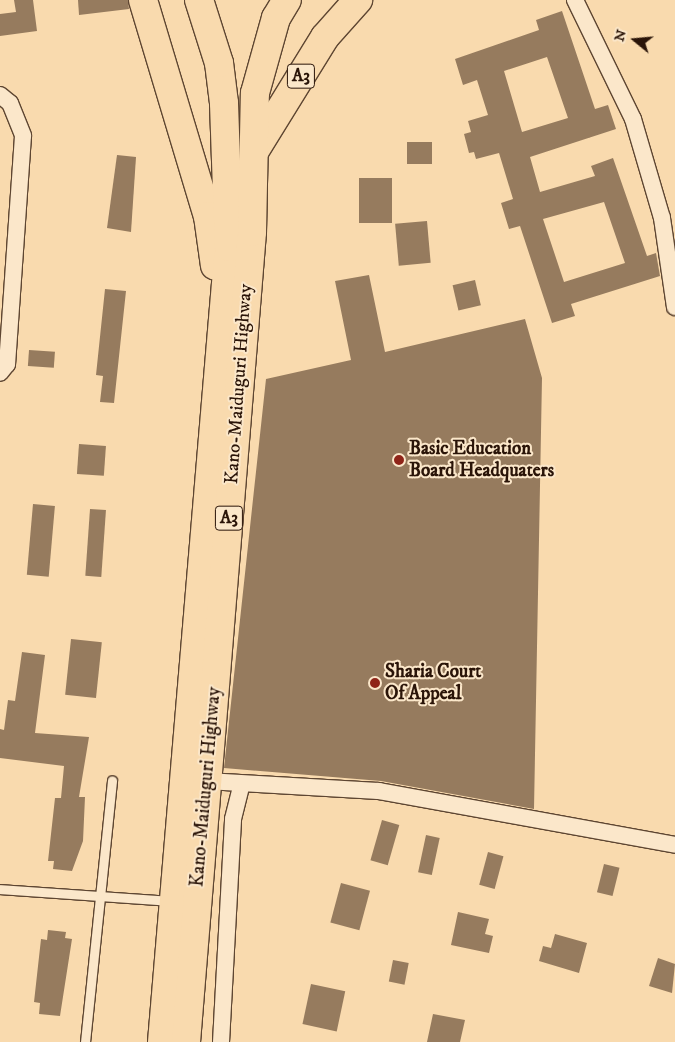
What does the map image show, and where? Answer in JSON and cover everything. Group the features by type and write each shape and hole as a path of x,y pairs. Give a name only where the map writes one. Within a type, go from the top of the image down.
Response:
{"highway":[{"name":"A3","path":"143,0 208,216 224,329"},
{"name":"Kano-Maiduguri Highway","path":"162,1042 224,329 229,247 228,144 219,63 199,0"},
{"name":"Kano-Maiduguri Highway","path":"186,1042 252,232 251,158 261,65 276,18 287,0"},
{"name":"A3","path":"251,158 325,37 358,0"}],"street":[{"path":"575,0 633,119 662,218 675,307"},
{"path":"0,95 10,103 23,136 7,364 0,374"},
{"path":"206,781 241,786 379,791 675,845"},
{"path":"221,1042 233,819 241,786"}],"lane":[{"path":"85,1042 112,780"},
{"path":"0,889 100,898 174,902"}],"building":[{"path":"14,0 33,0 37,31 0,36 0,14 16,12"},
{"path":"78,0 128,0 129,9 79,15"},
{"path":"562,11 595,109 608,105 616,129 530,157 540,192 595,176 591,166 613,158 647,256 656,253 660,276 571,304 575,316 552,323 520,226 509,229 501,203 513,199 499,153 476,159 474,152 469,153 464,134 471,132 468,121 488,115 477,80 463,85 455,59 539,30 536,20","holes":["547,57 568,118 522,132 504,71","604,202 625,263 564,282 543,219"]},
{"path":"407,142 432,142 432,164 407,164"},
{"path":"117,155 136,157 131,232 107,228"},
{"path":"359,178 392,178 392,223 359,223"},
{"path":"427,221 431,263 399,266 395,224"},
{"path":"369,275 385,352 525,319 542,378 534,809 381,781 224,768 266,379 351,360 335,281"},
{"path":"475,280 481,305 458,311 453,285"},
{"path":"105,289 126,291 114,403 100,402 103,376 96,375"},
{"path":"29,350 55,352 54,368 28,366"},
{"path":"79,444 106,446 104,476 77,474"},
{"path":"33,504 55,506 49,577 27,575"},
{"path":"90,509 106,510 101,577 85,576"},
{"path":"71,639 102,642 96,698 65,695"},
{"path":"22,652 45,655 35,733 89,737 79,797 85,797 83,841 72,871 53,869 54,861 48,861 55,798 61,798 64,766 0,758 0,729 4,730 8,700 15,701"},
{"path":"382,820 399,825 388,865 370,860"},
{"path":"426,835 440,838 432,875 418,872"},
{"path":"488,852 503,856 495,889 479,885"},
{"path":"604,864 620,868 613,896 597,892"},
{"path":"341,883 370,891 359,930 330,923"},
{"path":"458,912 489,919 485,934 493,936 489,953 451,945"},
{"path":"48,930 66,932 65,938 72,939 60,1016 39,1014 40,1003 34,1002 41,939 47,940"},
{"path":"555,934 587,943 579,973 539,961 543,946 551,948"},
{"path":"658,958 675,964 672,993 649,986"},
{"path":"393,960 409,963 405,985 389,982"},
{"path":"311,984 345,991 337,1031 302,1024"},
{"path":"433,1014 465,1020 460,1042 427,1042"}],"place":[{"name":"Basic Education Board Headquaters","path":"399,460"},
{"name":"Sharia Court Of Appeal","path":"375,683"}]}
